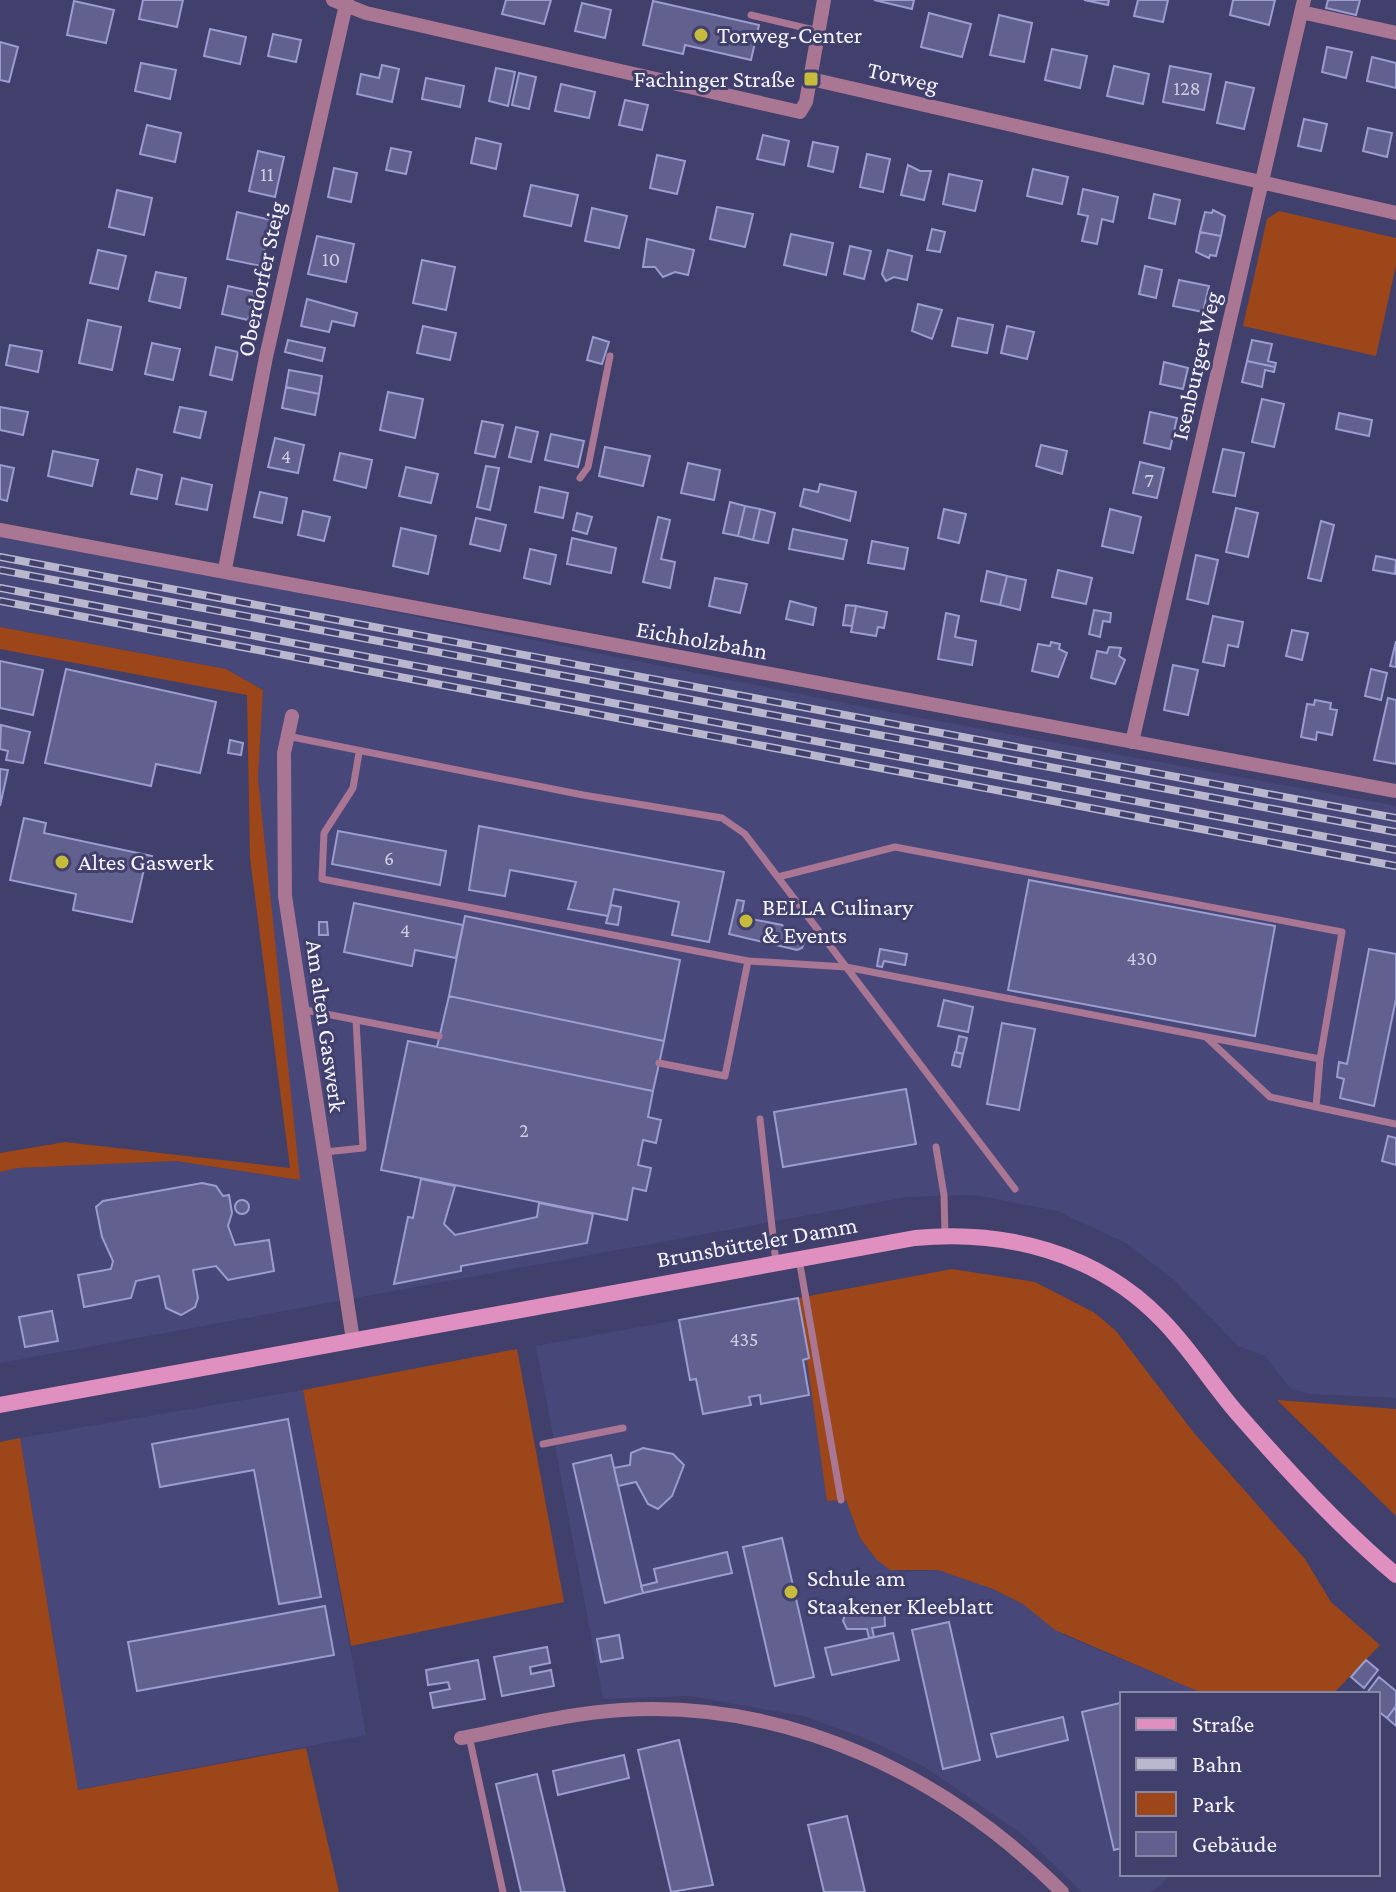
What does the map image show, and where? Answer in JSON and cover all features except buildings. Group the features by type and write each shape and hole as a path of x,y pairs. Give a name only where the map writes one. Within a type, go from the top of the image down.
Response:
{"main road":[{"name":"Brunsbütteler Damm","path":"0,1405 799,1259 945,1235 1003,1239 1032,1245 1100,1272 1133,1293 1160,1318 1237,1413 1341,1525 1396,1575"}],"street":[{"path":"342,2 366,13 800,112 811,79 824,0"},
{"name":"Oberdorfer Steig","path":"225,569 263,371 342,2"},
{"path":"1302,6 1396,33"},
{"name":"Isenburger Weg","path":"1132,742 1302,6"},
{"name":"Torweg","path":"811,79 1396,213"},
{"name":"Eichholzbahn","path":"0,530 225,569 622,648 1396,791"},
{"name":"Am alten Gaswerk","path":"292,716 287,736 283,822 285,896 353,1340"},
{"path":"465,1737 622,1710 680,1709 789,1726 864,1753 937,1792 1016,1849 1062,1892"}],"lane":[{"path":"751,15 818,31"},
{"path":"580,478 588,467 610,356"},
{"path":"287,736 359,753 722,818 745,834 1015,1189"},
{"path":"359,753 353,788 324,833 322,879 748,961 846,967 1320,1059"},
{"path":"778,877 895,847 1342,932 1320,1059 1316,1107"},
{"path":"659,1063 725,1076 748,961"},
{"path":"300,1009 439,1036"},
{"path":"323,1153 363,1148 356,1020"},
{"path":"1205,1037 1270,1097 1396,1124"},
{"path":"760,1119 776,1263"},
{"path":"936,1147 944,1195 945,1235"},
{"path":"799,1259 841,1500"},
{"path":"543,1444 623,1428"},
{"path":"465,1737 503,1892"}],"shaded area":[{"path":"0,536 220,577 884,711 1396,806 1396,1398 1312,1394 1291,1389 1265,1356 1238,1346 1174,1280 1126,1243 1057,1211 976,1195 907,1197 0,1363 0,1172 17,1168 176,1161 299,1180 258,778 263,690 226,669 0,627"},
{"name":"Schule am Staakener Kleeblatt","path":"798,1298 827,1501 846,1500 860,1538 876,1559 900,1572 938,1570 993,1589 1023,1604 1064,1635 1199,1692 1120,1692 1120,1876 1169,1876 1149,1892 1082,1892 1023,1835 925,1767 867,1739 804,1716 690,1696 603,1699 536,1346"},
{"path":"303,1390 366,1735 78,1790 20,1438"}],"green space":[{"path":"1279,211 1396,238 1396,265 1376,356 1243,326 1267,219"},
{"path":"0,627 226,669 263,690 258,778 300,1180 176,1161 17,1168 0,1172 0,1153 65,1142 290,1168 250,858 247,695 0,649"},
{"path":"952,1269 1035,1282 1095,1313 1116,1331 1194,1433 1305,1559 1331,1602 1380,1645 1335,1692 1199,1692 1055,1630 1023,1604 993,1589 938,1570 890,1570 876,1559 860,1538 846,1500 827,1501 798,1298"},
{"path":"517,1349 564,1602 351,1646 303,1390"},
{"path":"1277,1400 1396,1409 1396,1516"},
{"path":"20,1438 78,1790 306,1748 339,1892 0,1892 0,1442"}],"railway":[{"path":"0,557 1396,818"},
{"path":"0,570 1396,832"},
{"path":"0,588 1396,850"},
{"path":"0,601 1396,866"}],"place":[{"name":"Torweg-Center","path":"701,35"},
{"name":"Fachinger Straße","path":"811,79"},
{"name":"Altes Gaswerk","path":"62,862"},
{"name":"BELLA Culinary & Events","path":"746,921"},
{"name":"Schule am Staakener Kleeblatt","path":"791,1592"}]}
